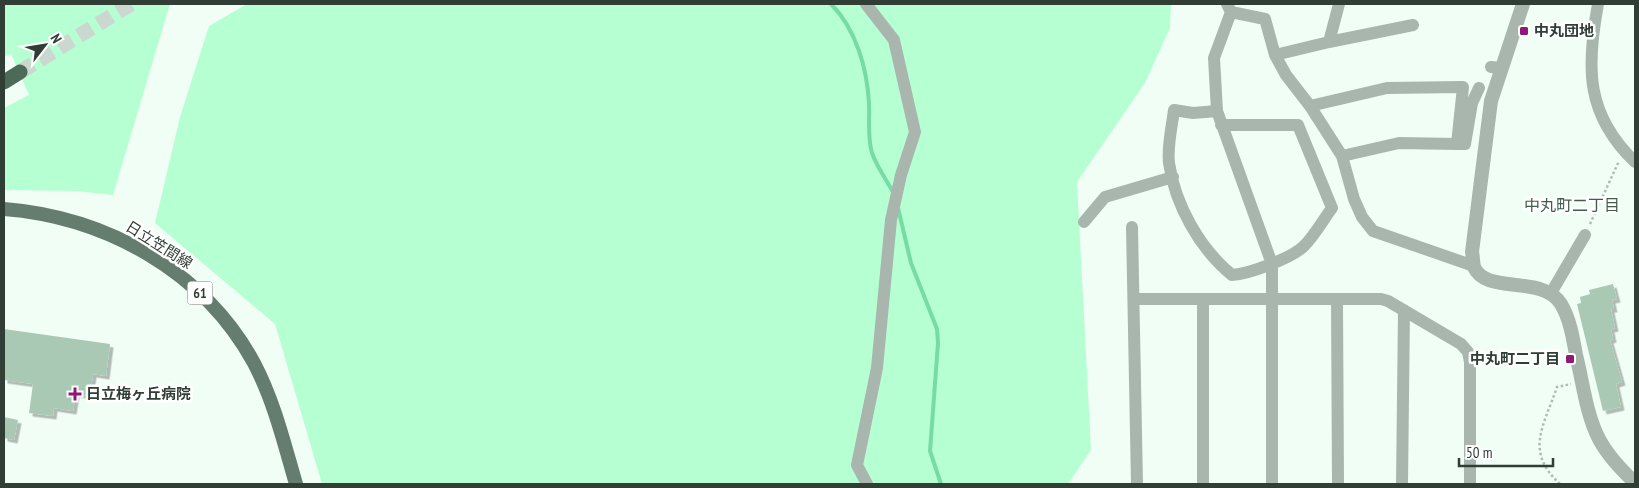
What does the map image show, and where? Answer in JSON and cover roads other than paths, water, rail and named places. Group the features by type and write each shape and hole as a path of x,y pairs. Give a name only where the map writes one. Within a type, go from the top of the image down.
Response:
{"highway":[{"path":"4,82 20,72"}],"main road":[{"name":"日立笠間線","path":"4,209 55,216 93,226 145,252 177,272 196,289 216,310 253,362 275,410 296,484"}],"street":[{"path":"866,4 894,40 915,132 901,175 891,220 877,368 857,465 867,484"},
{"path":"1329,42 1339,4"},
{"path":"1523,4 1496,67 1487,123 1472,252 1474,266 1480,275 1488,280 1533,287 1551,293 1565,313 1589,409 1599,438 1616,464 1635,483"},
{"path":"1598,4 1593,39 1593,96 1603,122 1623,151 1635,162"},
{"path":"1272,484 1272,264 1217,112 1214,58 1229,8 1265,19 1275,55 1286,75 1310,106 1342,156 1354,199 1362,217 1373,231 1474,266"},
{"path":"1275,55 1414,24"},
{"path":"1310,106 1387,88 1463,87 1456,144"},
{"path":"1342,156 1399,143 1465,144 1472,103 1479,88"},
{"path":"1217,112 1194,113 1174,110 1169,163 1182,209 1207,249 1223,268 1232,275 1241,275 1272,264 1303,247 1332,208 1298,125 1221,125"},
{"path":"1084,222 1105,197 1173,177"},
{"path":"1132,227 1137,484"},
{"path":"1551,293 1585,235"},
{"path":"1134,300 1380,299 1404,310 1461,344 1468,352 1471,371 1470,484"},
{"path":"1337,300 1338,484"},
{"path":"1203,301 1203,484"},
{"path":"1402,484 1404,310"}],"waterway":[{"path":"831,4 847,25 859,50 868,90 870,147 879,169 894,194"},
{"path":"898,208 911,263 937,329 938,343 930,451 941,484"}],"tunnel":[{"path":"20,72 131,4"}],"place":[{"name":"中丸団地","path":"1524,31"},
{"name":"中丸町二丁目","path":"1570,359"},
{"name":"日立梅ヶ丘病院","path":"75,394"}],"district":[{"name":"中丸町二丁目","path":"1572,205"}]}
